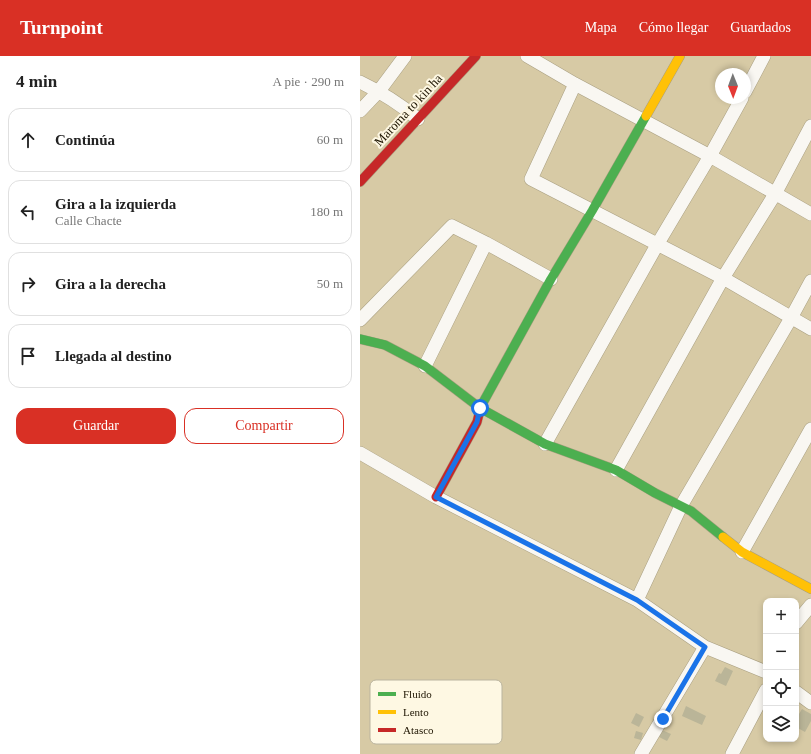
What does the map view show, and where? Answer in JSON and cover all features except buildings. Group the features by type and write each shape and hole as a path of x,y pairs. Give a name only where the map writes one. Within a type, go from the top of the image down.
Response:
{"street":[{"path":"360,112 379,91 405,56"},
{"name":"Maroma to kin ha","path":"360,182 476,56"},
{"path":"527,56 575,84 710,156 811,214"},
{"path":"436,497 477,422 480,408 551,279 592,211 680,56"},
{"path":"751,81 764,56"},
{"path":"360,82 379,91 418,119"},
{"path":"575,84 531,179 723,278 811,329"},
{"path":"545,444 739,104"},
{"path":"616,470 723,278 775,194 811,126"},
{"path":"360,320 452,226 551,279"},
{"path":"425,366 486,243"},
{"path":"637,600 680,506 791,318 811,281"},
{"path":"360,339 385,345 425,366 480,408 545,444 616,470 654,493 691,511 742,552 811,589"},
{"path":"742,552 811,429"},
{"path":"360,453 436,497 637,600 705,647 763,671"},
{"path":"799,620 811,605"},
{"path":"641,754 705,647"},
{"path":"799,694 811,703"},
{"path":"732,754 763,696"}],"traffic: fast":[{"path":"479,414 480,408 551,279 646,116"},
{"path":"360,339 385,345 425,366 480,408 545,444 616,470 655,493 691,511 723,537"}],"traffic: slow":[{"path":"646,116 680,56"},
{"path":"723,537 742,552 811,589"}],"traffic: jam":[{"path":"360,182 476,56"},
{"path":"436,497 477,422 479,414"}],"route":[{"path":"480,408 477,422 436,497 637,600 705,647 663,719"}]}
